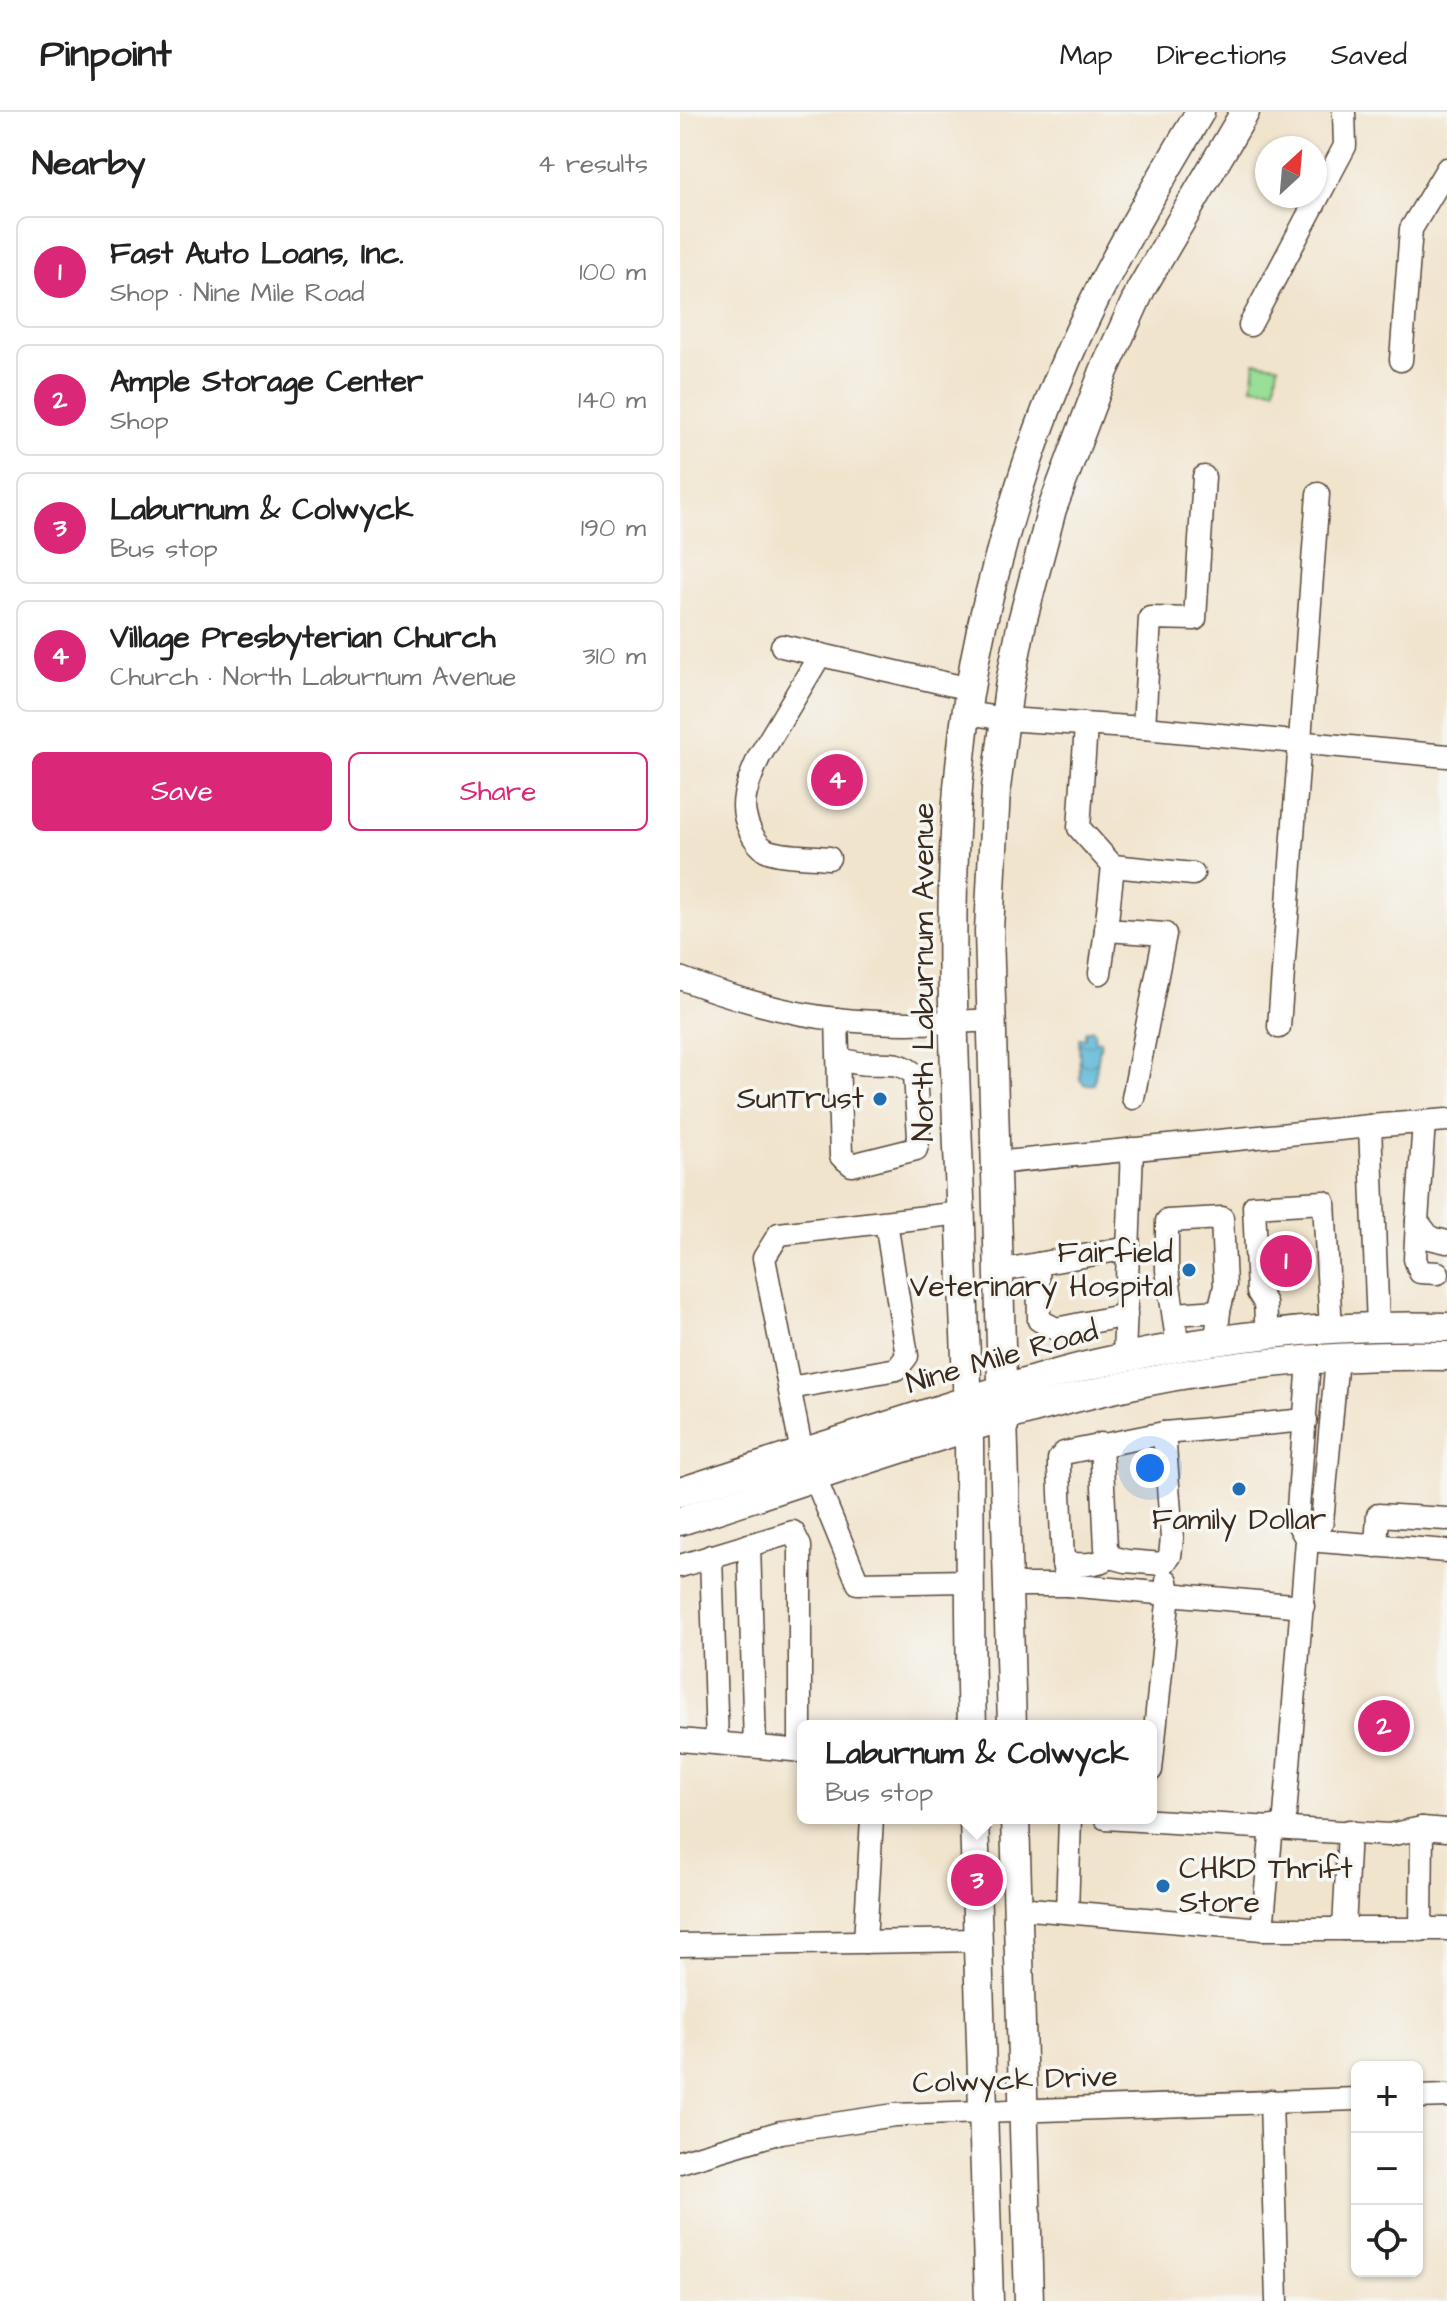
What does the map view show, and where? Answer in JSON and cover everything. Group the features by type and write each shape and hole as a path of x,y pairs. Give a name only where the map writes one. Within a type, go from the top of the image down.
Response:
{"main road":[{"name":"North Laburnum Avenue","path":"972,1720 968,1429 953,860 959,774 969,701 982,626 1014,507 1069,354 1122,246 1200,112"},
{"path":"1012,1720 991,1020 990,871 1005,719 1022,622 1042,544 1081,427 1141,289 1245,112"},
{"name":"Nine Mile Road","path":"680,1521 967,1401 1124,1357 1216,1341 1331,1329 1447,1327"},
{"name":"Nine Mile Road","path":"680,1492 968,1429 1142,1383 1233,1368 1323,1359 1447,1356"},
{"path":"974,1824 989,2301"},
{"path":"1015,1824 1029,2301"}],"street":[{"path":"1250,325 1345,146 1344,112"},
{"path":"1401,360 1411,229 1447,169"},
{"path":"1144,728 1150,618 1195,619 1204,477"},
{"path":"1279,1027 1318,494"},
{"path":"782,646 969,701 1005,719 1144,728 1447,756"},
{"path":"820,655 759,757 752,771 744,805 753,836 768,851 829,858"},
{"path":"1086,726 1079,828 1113,866 1193,874"},
{"path":"1100,973 1113,866"},
{"path":"1106,930 1165,934 1133,1098"},
{"path":"680,978 748,1000 837,1019 991,1020"},
{"path":"837,1019 838,1058 841,1156 852,1165 916,1149 919,1137 915,1075 906,1066 895,1063 859,1063 838,1058"},
{"path":"995,1163 1447,1120"},
{"path":"1424,1122 1415,1259 1420,1272 1438,1273"},
{"path":"1370,1126 1378,1326"},
{"path":"1124,1357 1132,1149"},
{"path":"1267,1335 1265,1303 1258,1292 1254,1206 1324,1202 1331,1329"},
{"path":"961,1213 779,1234 764,1258 809,1466 858,1583 969,1581"},
{"path":"1178,1347 1167,1270 1167,1221 1222,1218 1225,1286 1216,1341"},
{"path":"1417,1221 1430,1238 1447,1242"},
{"path":"790,1388 897,1369 907,1356 886,1222"},
{"path":"998,1271 1129,1248"},
{"path":"1038,1264 1039,1320 1056,1329 1126,1315"},
{"path":"1174,1314 1219,1311"},
{"path":"1262,1929 1278,1827 1303,1606 1307,1540 1297,1522 1306,1420 1323,1359"},
{"path":"1307,1540 1322,1522 1323,1359"},
{"path":"1065,1574 1059,1459 1064,1453 1164,1433 1306,1420"},
{"path":"1163,1564 1170,1556 1172,1538 1164,1433"},
{"path":"1101,1444 1106,1548 1111,1557"},
{"path":"1376,1546 1378,1515 1447,1519"},
{"path":"680,1566 793,1532 800,1546 802,1720"},
{"path":"1307,1540 1447,1551"},
{"path":"749,1545 755,1746"},
{"path":"711,1556 717,1743"},
{"path":"1007,1585 1065,1574 1111,1557 1163,1564"},
{"path":"1156,1720 1169,1593 1163,1564"},
{"path":"1065,1574 1169,1593 1303,1606"},
{"path":"680,1740 797,1750"},
{"path":"1157,1821 1389,1835 1422,1828 1447,1830"},
{"path":"865,1942 872,1824"},
{"path":"1067,1912 1070,1824"},
{"path":"1421,1930 1422,1828"},
{"path":"1344,1929 1349,1831"},
{"path":"1018,1908 1262,1929 1447,1929"},
{"path":"680,1945 978,1940"},
{"path":"1423,2097 1447,2096"},
{"name":"Colwyck Drive","path":"680,2162 752,2139 895,2115 1351,2099"},
{"path":"1271,2101 1277,2301"}],"green space":[{"path":"1255,362 1278,365 1275,389 1252,387"}],"water":[{"path":"1095,1031 1094,1040 1101,1041 1094,1084 1085,1085 1080,1080 1079,1038 1085,1038 1085,1032"}],"place":[{"name":"Village Presbyterian Church","path":"837,780"},
{"name":"SunTrust","path":"880,1099"},
{"name":"Fast Auto Loans, Inc.","path":"1286,1261"},
{"name":"Fairfield Veterinary Hospital","path":"1189,1270"},
{"name":"Family Dollar","path":"1239,1489"},
{"name":"Ample Storage Center","path":"1384,1726"},
{"name":"Laburnum & Colwyck","path":"977,1880"},
{"name":"CHKD Thrift Store","path":"1163,1886"}]}
